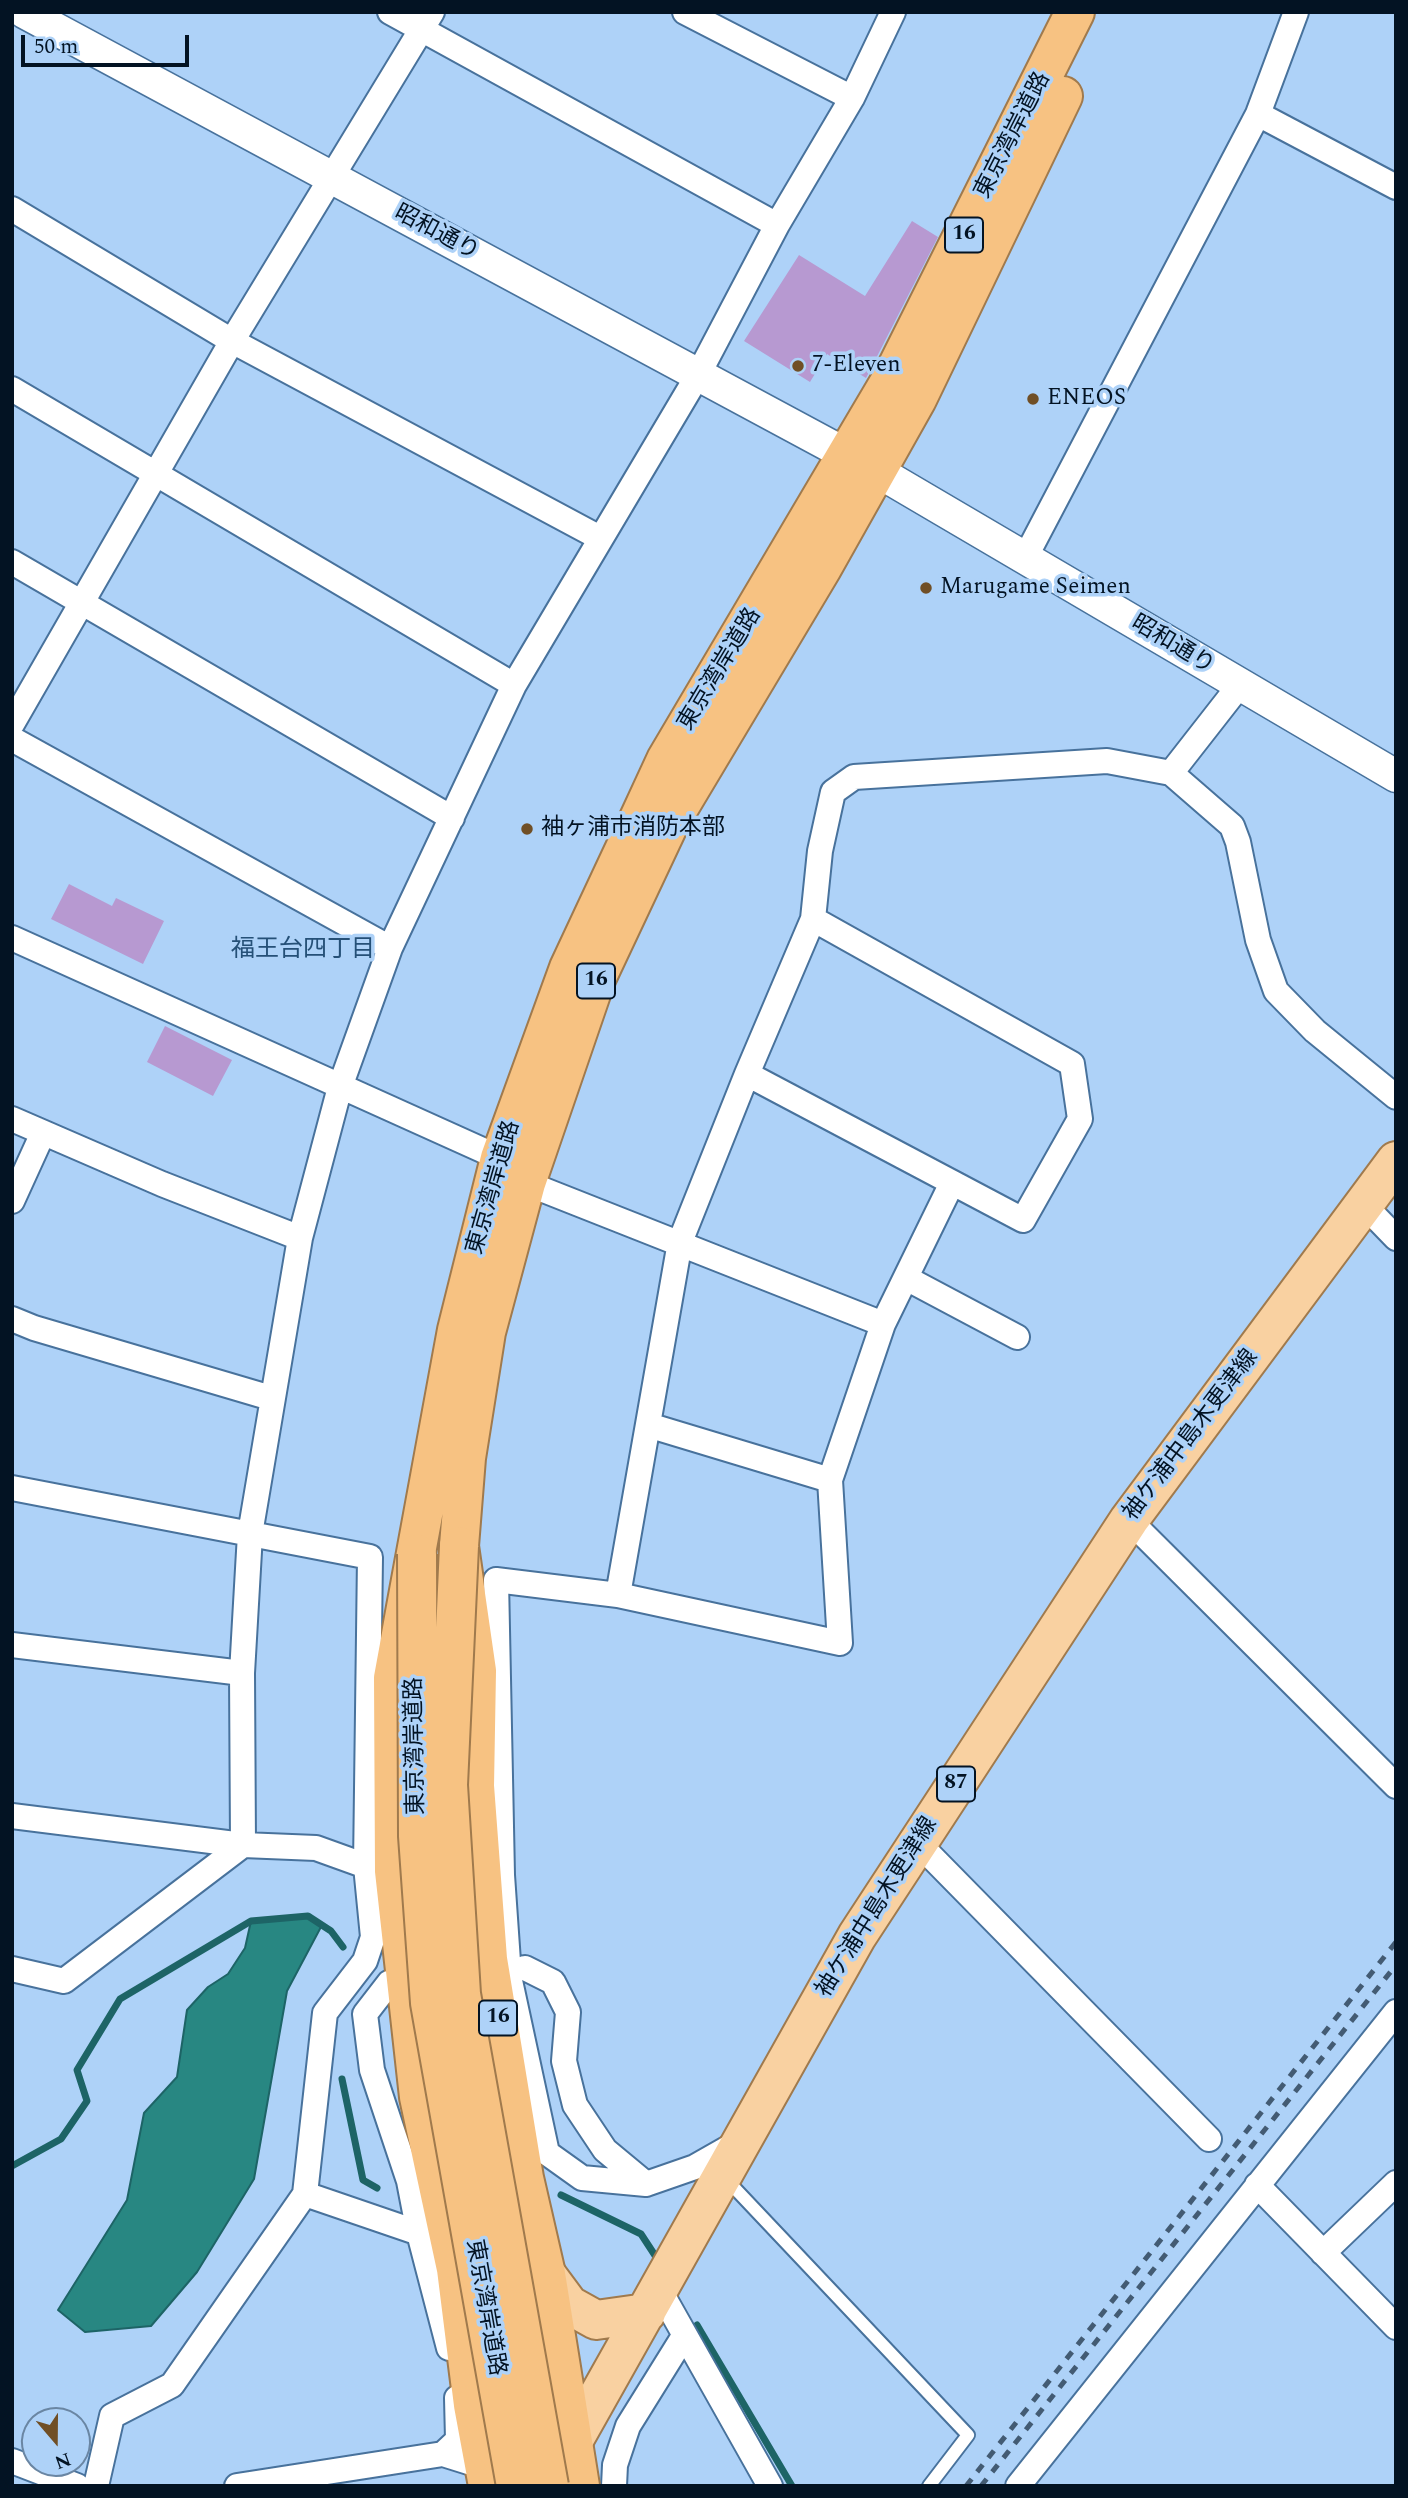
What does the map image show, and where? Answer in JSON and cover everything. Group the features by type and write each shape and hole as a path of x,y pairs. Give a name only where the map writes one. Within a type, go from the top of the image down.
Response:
{"highway":[{"name":"東京湾岸道路","path":"863,463 889,383 1075,12"},
{"name":"東京湾岸道路","path":"496,2480 430,2003 418,1836 416,1554 457,1330 513,1170 569,968 666,761 863,463 917,399 1102,12"},
{"name":"東京湾岸道路","path":"513,1170 466,1458 459,1546 448,1785 461,1994 562,2473"},
{"name":"16","path":"459,1546 477,1671 475,1786 488,1959 524,2178 546,2274 562,2473"}],"main road":[{"name":"袖ケ浦中島木更津線","path":"562,2473 653,2301 857,1936 1129,1520 1396,1161"},
{"path":"546,2274 569,2305 596,2320 653,2301"}],"street":[{"name":"昭和通り","path":"24,12 863,463 1396,776"},
{"path":"390,12 428,21 777,225"},
{"path":"685,12 852,98"},
{"path":"243,1845 242,1673 250,1534 271,1398 300,1238 341,1087 390,948 514,685 698,375 777,225 852,98 893,12"},
{"path":"1025,558 1258,114 1296,12"},
{"path":"12,724 232,341 428,21"},
{"path":"1258,114 1396,187"},
{"path":"12,209 232,341 600,538"},
{"path":"12,389 514,685"},
{"path":"12,562 452,818"},
{"path":"1171,773 1240,686"},
{"path":"12,739 390,948"},
{"path":"618,1595 680,1242 747,1074 814,919 820,851 833,792 854,777 1107,761 1171,773 1232,827 1238,842 1258,940 1276,991 1315,1031 1396,1097"},
{"path":"747,1074 951,1185 1023,1220 1080,1119 1072,1064 814,919"},
{"path":"12,938 341,1087 513,1170 680,1242 883,1324"},
{"path":"12,1119 300,1238"},
{"path":"12,1201 43,1133"},
{"path":"745,2138 695,2167 646,2184 582,2178 547,2154 509,1976 502,1875 496,1580 618,1595 839,1643 830,1480 883,1324 951,1185"},
{"path":"1365,1206 1396,1238"},
{"path":"906,1278 1017,1337"},
{"path":"12,1319 34,1328 271,1398"},
{"path":"648,1425 830,1480"},
{"path":"12,1488 370,1557 366,1866 373,1937 365,1961 325,2013 305,2194 172,2385 112,2416 96,2486"},
{"path":"1129,1520 1396,1786"},
{"path":"12,1644 242,1673"},
{"path":"12,1816 243,1845 316,1848 366,1866"},
{"path":"918,1843 1209,2139"},
{"path":"12,1969 64,1981 243,1845"},
{"path":"526,1968 553,1982 568,2012 564,2061 575,2105 605,2150 646,2184"},
{"path":"237,2486 443,2454 458,2440 460,2414 447,2330 419,2233 409,2181 372,2070 365,2014 389,1983"},
{"path":"1018,2486 1396,2011"},
{"path":"1323,2253 1396,2183"},
{"path":"1257,2185 1396,2327"},
{"path":"305,2194 419,2233"},
{"path":"653,2301 684,2336 770,2486"},
{"path":"614,2486 615,2465 628,2426 684,2336"},
{"path":"443,2454 496,2480 524,2474 562,2473"},
{"path":"12,2460 77,2486"}],"lane":[{"path":"723,2176 968,2435 929,2486"}],"shaded area":[{"path":"308,1916 322,1925 287,1991 254,2179 197,2272 151,2326 85,2332 58,2310 127,2200 144,2113 177,2077 187,2010 208,1987 228,1974 245,1948 251,1921"}],"building":[{"path":"912,221 938,237 866,378 827,354 810,382 744,341 799,255 865,296"},
{"path":"69,884 112,906 116,898 164,921 143,964 51,919"},
{"path":"165,1026 232,1060 213,1096 147,1062"}],"waterway":[{"path":"12,2166 61,2139 87,2101 77,2070 120,1999 251,1921 308,1916 331,1931 343,1947"},
{"path":"342,2079 363,2180 377,2188"},
{"path":"561,2195 641,2234 656,2257"},
{"path":"697,2325 792,2486"}],"railway":[{"path":"966,2486 1396,1942"},
{"path":"981,2486 1396,1965"}],"place":[{"name":"7-Eleven","path":"798,366"},
{"name":"ENEOS","path":"1033,399"},
{"name":"Marugame Seimen","path":"926,588"},
{"name":"袖ヶ浦市消防本部","path":"527,829"}],"district":[{"name":"福王台四丁目","path":"303,951"}]}
